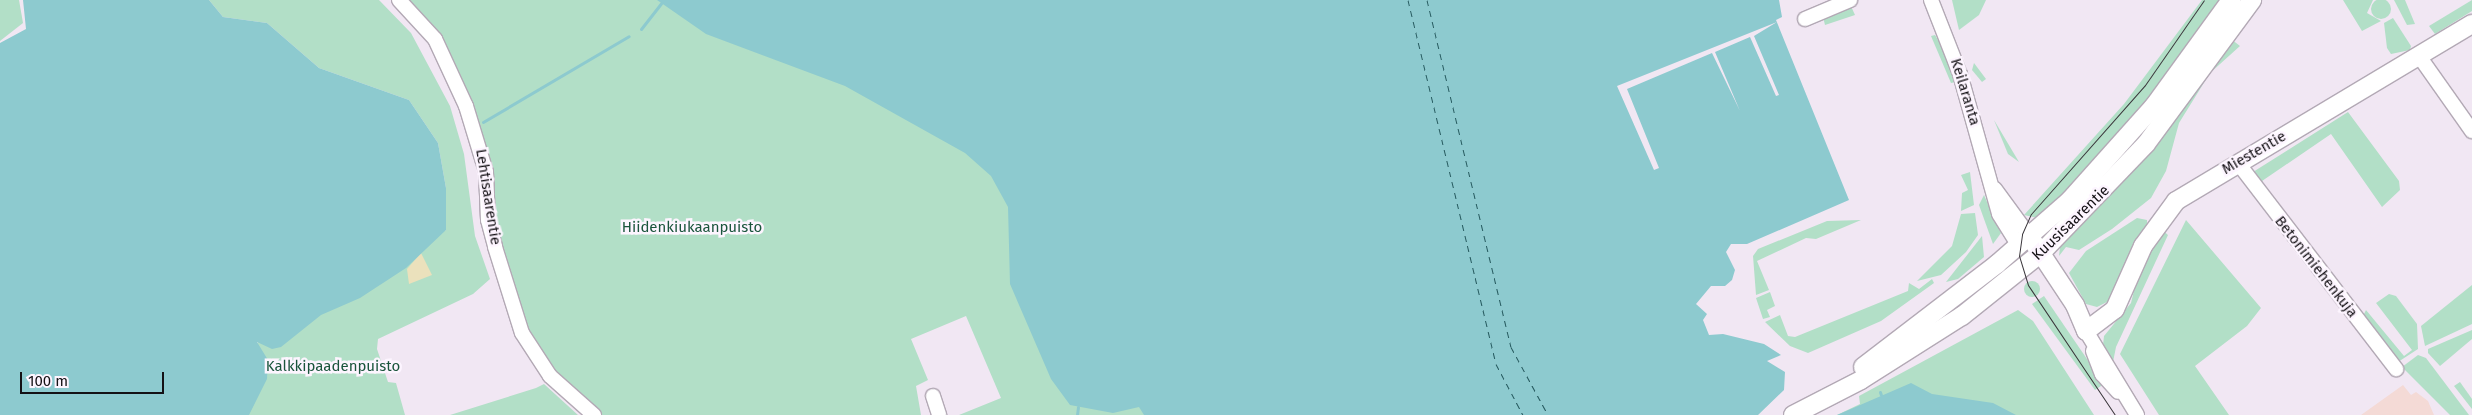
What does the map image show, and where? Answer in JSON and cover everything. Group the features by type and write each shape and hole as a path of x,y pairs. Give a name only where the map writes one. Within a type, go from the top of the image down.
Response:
{"main road":[{"name":"Kuusisaarentie","path":"1793,415 1838,389 2024,242 2128,138 2231,0"},
{"name":"Kuusisaarentie","path":"1838,389 1861,380 1962,316 2036,258 2146,144 2252,0"},
{"name":"Miestentie","path":"2084,327 2115,308 2142,246 2165,212 2238,163 2472,24"},
{"path":"2024,242 2084,327"}],"street":[{"name":"Lehtisaarentie","path":"399,0 435,39 466,106 486,172 488,220 522,333 550,376 594,415"},
{"path":"1805,18 1850,0"},
{"name":"Keilaranta","path":"1931,0 1956,60 1992,187 2024,242"},
{"path":"2419,56 2472,131"},
{"name":"Betonimiehenkuja","path":"2238,163 2396,369"},
{"path":"2084,327 2136,413"},
{"path":"933,396 939,415"}],"shaded area":[{"path":"2403,385 2411,395 2416,392 2428,401 2434,415 2361,415"}],"green space":[{"path":"2381,-1 2388,2 2391,9 2388,16 2381,19 2374,16 2371,9 2374,2"},
{"path":"0,0 19,0 23,23 0,41"},
{"name":"Kalkkipaadenpuisto","path":"209,0 379,0 411,33 450,106 464,154 475,236 490,279 473,294 378,339 377,349 388,382 396,383 405,415 223,415 258,342 446,230 446,188 438,143 409,100 319,68 267,23 223,17"},
{"name":"Hiidenkiukaanpuisto","path":"409,0 701,0 971,145 1153,394 1174,415 959,415 1001,398 966,316 911,339 928,380 916,386 921,415 602,415 555,371 532,339 492,220 488,160 472,102 437,31"},
{"path":"1952,0 1986,0 1979,15 1959,30"},
{"path":"2202,0 2222,0 2181,60 2096,166 2037,218 2024,215 2124,104"},
{"path":"2343,0 2373,0 2367,13 2381,21 2362,31"},
{"path":"2394,0 2405,0 2415,24 2407,25"},
{"path":"2472,0 2472,11 2435,34 2429,26"},
{"path":"1850,4 1855,15 1825,25 1823,17"},
{"path":"2393,18 2411,46 2410,50 2391,54 2387,48 2384,23"},
{"path":"1935,35 1949,58 1956,82 1951,83 1931,36"},
{"path":"2231,39 2240,46 2210,73 2179,123 2166,171 2151,198 2112,229 2079,250 2066,247 2059,256 2060,247 2074,229 2162,137"},
{"path":"1974,63 1986,79 1982,82 1972,70"},
{"path":"2348,112 2399,181 2400,190 2382,207 2331,134 2262,181 2310,248 2253,172"},
{"path":"1994,120 2019,162 2008,154"},
{"path":"1970,172 1974,205 1961,211 1962,193 1968,190 1961,175"},
{"path":"1984,195 2001,233 1993,244 1979,205"},
{"path":"1975,213 1978,235 1966,252 1941,275 1917,281 1952,246 1961,214"},
{"path":"2137,218 2147,220 2147,225 2111,300 2097,307 2086,304 2069,273 2086,251"},
{"path":"1861,220 1816,239 1806,238 1757,261 1769,290 1756,295 1753,256 1758,249 1827,221"},
{"path":"2186,220 2261,308 2247,326 2195,366 2229,415 2159,415 2120,354"},
{"path":"2160,228 2168,235 2116,347 2113,362 2103,345 2104,336 2131,303 2139,270"},
{"path":"1982,236 1984,257 1958,279 1946,282"},
{"path":"1932,279 1934,283 1881,321 1808,353 1790,346 1765,322 1780,315 1788,336 1795,337 1908,291 1909,283 1919,289"},
{"path":"2032,281 2040,289 2032,297 2024,289"},
{"path":"2472,285 2472,324 2425,346 2421,326"},
{"path":"1770,292 1775,306 1767,310 1770,317 1763,319 1756,298"},
{"path":"2389,294 2396,296 2417,324 2418,349 2398,362 2363,316 2366,310 2404,356 2412,350 2376,303"},
{"path":"2044,296 2104,384 2095,390 2032,304"},
{"path":"2018,310 2033,321 2094,415 1837,415 1860,404 1859,396"},
{"path":"2472,330 2472,339 2440,366 2428,353 2428,349"},
{"path":"2418,355 2426,358 2469,415 2450,415 2402,367"},
{"path":"2460,382 2472,399 2472,409 2454,386"},
{"path":"544,384 578,415 450,415 536,388"}],"sand":[{"path":"421,253 432,275 409,284 407,269"}],"water":[{"path":"23,0 209,0 223,17 267,23 319,68 409,100 438,143 446,188 446,230 406,268 360,298 321,315 281,347 272,349 257,342 268,360 267,379 249,415 0,415 0,43 26,29"},
{"path":"657,0 1779,0 1782,17 1776,20 1849,200 1747,244 1731,244 1726,252 1735,270 1732,280 1725,286 1711,286 1696,304 1707,314 1703,320 1709,335 1723,334 1764,344 1781,355 1767,361 1785,372 1784,390 1758,415 1144,415 1139,407 1113,413 1070,405 1051,379 1010,284 1008,207 991,176 965,153 845,86 706,34"},
{"path":"1911,383 1932,394 1993,403 2016,415 1837,415"}],"pier":[{"path":"1777,22 1754,36 1779,95 1776,96 1750,37 1715,52 1740,111 1712,53 1627,89 1659,168 1654,170 1617,86"}],"waterway":[{"path":"641,29 661,3"},
{"path":"483,122 629,36"},
{"path":"1077,415 1078,407"}],"ferry route":[{"path":"1408,0 1496,364 1523,415"},
{"path":"1427,0 1511,347 1548,415"}],"tram line":[{"path":"2115,415 2028,285 2019,256 2022,234 2031,214 2145,85 2204,0"}]}
